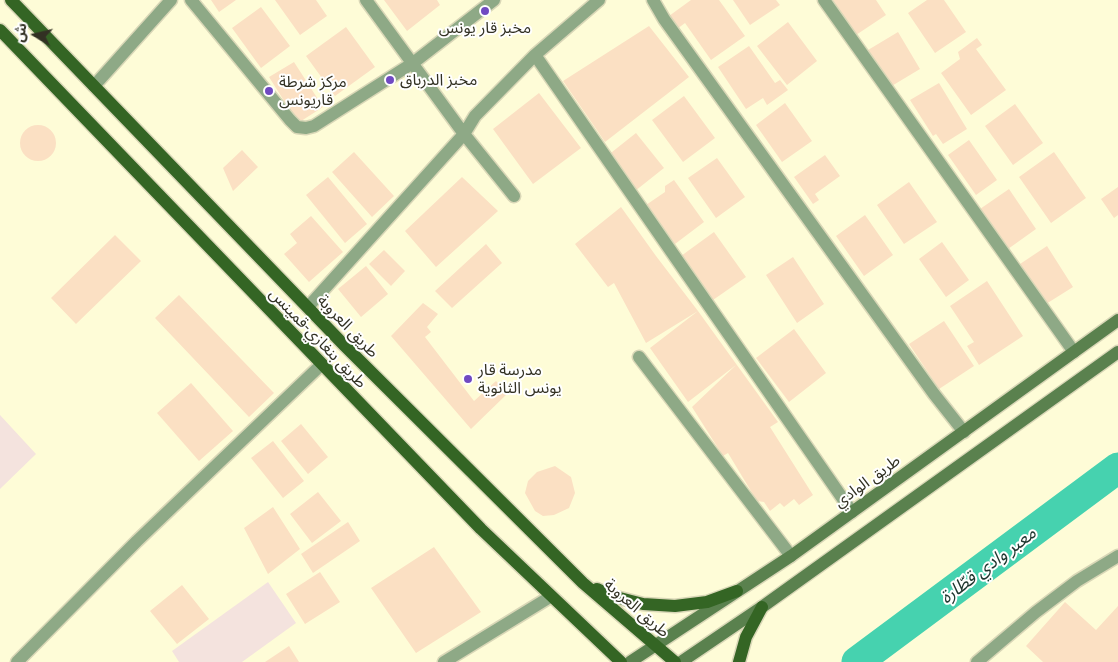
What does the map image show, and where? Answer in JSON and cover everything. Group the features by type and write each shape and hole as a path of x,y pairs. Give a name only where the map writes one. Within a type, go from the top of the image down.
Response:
{"main road":[{"name":"طريق العروبة","path":"11,0 308,307 583,583 675,662"},
{"name":"طريق بنغازي-قمينس","path":"0,30 321,365 550,597 621,662"},
{"name":"طريق الوادي","path":"630,662 790,556 1118,320"},
{"path":"681,662 762,607 1118,352"},
{"path":"583,583 612,596 643,604 676,606 707,602 737,591"},
{"path":"739,662 746,637 762,607"}],"street":[{"path":"94,86 171,0"},
{"path":"190,0 297,127 314,126 413,63 494,0"},
{"path":"366,0 464,134 514,196"},
{"path":"308,307 464,134 475,116 535,55 600,0"},
{"path":"652,0 911,362 964,432"},
{"path":"824,0 1074,352"},
{"path":"535,55 852,512"},
{"path":"639,357 790,556"},
{"path":"17,662 137,542 321,365"},
{"path":"977,662 1076,581 1118,556"},
{"path":"444,662 550,597"}],"shaded area":[{"path":"0,415 36,454 0,489"},
{"path":"268,582 296,623 242,662 179,662 172,651"}],"building":[{"path":"211,0 236,0 219,12"},
{"path":"275,0 316,0 327,16 300,35"},
{"path":"384,0 437,0 440,5 407,31"},
{"path":"691,0 719,0 745,36 711,60 685,23 677,29 669,16"},
{"path":"733,0 776,0 780,5 750,25"},
{"path":"833,0 876,0 886,15 856,35"},
{"path":"927,0 944,0 966,32 935,53 908,13"},
{"path":"261,7 290,46 261,68 232,28"},
{"path":"788,22 817,61 787,85 757,46"},
{"path":"649,26 689,77 605,142 563,81"},
{"path":"346,27 375,67 335,96 306,56"},
{"path":"898,32 920,69 890,87 868,50"},
{"path":"977,38 982,45 976,49 1006,90 971,115 941,73 960,59 958,52"},
{"path":"749,46 775,83 780,80 788,90 767,105 763,98 746,109 718,67"},
{"path":"294,62 323,107 298,123 269,77"},
{"path":"939,83 967,129 943,144 936,134 933,136 910,100"},
{"path":"539,93 581,148 533,184 493,129"},
{"path":"684,96 715,138 683,162 652,120"},
{"path":"785,103 812,141 782,162 756,125"},
{"path":"1015,104 1043,143 1013,165 985,126"},
{"path":"38,125 45,126 51,130 55,136 55,150 51,156 45,160 38,161 31,160 25,156 21,150 20,143 21,136 25,130 31,126"},
{"path":"636,133 664,168 635,191 607,156"},
{"path":"969,140 997,180 976,195 948,155"},
{"path":"242,150 258,167 233,191 223,168"},
{"path":"354,152 394,196 372,217 332,172"},
{"path":"1054,152 1086,198 1051,223 1019,177"},
{"path":"825,155 840,176 815,194 819,200 813,204 794,177"},
{"path":"717,158 745,197 716,218 688,178"},
{"path":"328,177 367,224 345,243 306,195"},
{"path":"462,177 498,211 436,267 405,231"},
{"path":"674,180 704,222 675,244 646,205 665,192 665,186"},
{"path":"909,182 937,222 904,244 877,205"},
{"path":"1118,187 1118,215 1114,218 1101,199"},
{"path":"1009,189 1036,229 1008,249 980,209"},
{"path":"621,207 698,311 646,343 614,283 608,287 575,244"},
{"path":"865,215 893,255 864,276 836,236"},
{"path":"311,216 343,252 309,282 284,254 297,243 290,234"},
{"path":"714,232 746,277 713,300 681,256"},
{"path":"115,235 141,261 76,324 51,298"},
{"path":"942,242 969,280 946,297 919,259"},
{"path":"486,244 502,263 452,308 435,291"},
{"path":"1047,246 1073,287 1046,304 1020,264"},
{"path":"384,250 405,271 391,286 369,264"},
{"path":"793,257 824,304 797,323 766,275"},
{"path":"366,266 388,294 361,317 338,289"},
{"path":"987,281 1023,336 979,365 967,346 974,342 950,306"},
{"path":"179,295 274,393 249,417 155,318"},
{"path":"423,303 438,314 427,327 431,332 425,337 474,401 496,381 507,394 471,429 391,336"},
{"path":"698,311 778,422 770,427 813,495 799,505 794,499 784,507 780,503 770,511 764,502 757,501 728,453 723,456 692,407 736,365 688,402 650,348"},
{"path":"944,321 974,366 939,389 909,344"},
{"path":"794,329 826,373 789,402 756,358"},
{"path":"191,383 233,431 199,461 157,413"},
{"path":"301,424 328,457 308,474 281,441"},
{"path":"273,441 304,481 283,498 251,458"},
{"path":"555,466 571,477 575,493 569,508 554,515 543,516 535,511 525,493 528,481 537,472"},
{"path":"318,492 341,521 312,543 290,514"},
{"path":"273,507 300,549 268,574 244,528"},
{"path":"348,522 360,541 313,573 301,554"},
{"path":"434,547 481,612 416,653 371,588"},
{"path":"320,572 340,602 305,624 286,594"},
{"path":"182,585 209,619 177,644 150,611"},
{"path":"1065,602 1096,630 1118,606 1118,662 1043,662 1026,646"},
{"path":"289,646 299,662 265,662"}],"waterway":[{"name":"معبر وادي قطّارة","path":"857,662 1118,468"}],"place":[{"name":"مخبز قار يونس","path":"485,11"},
{"name":"مخبز الدرباق","path":"390,80"},
{"name":"مركز شرطة قاريونس","path":"269,91"},
{"name":"مدرسة قار يونس الثانوية","path":"468,379"}]}
